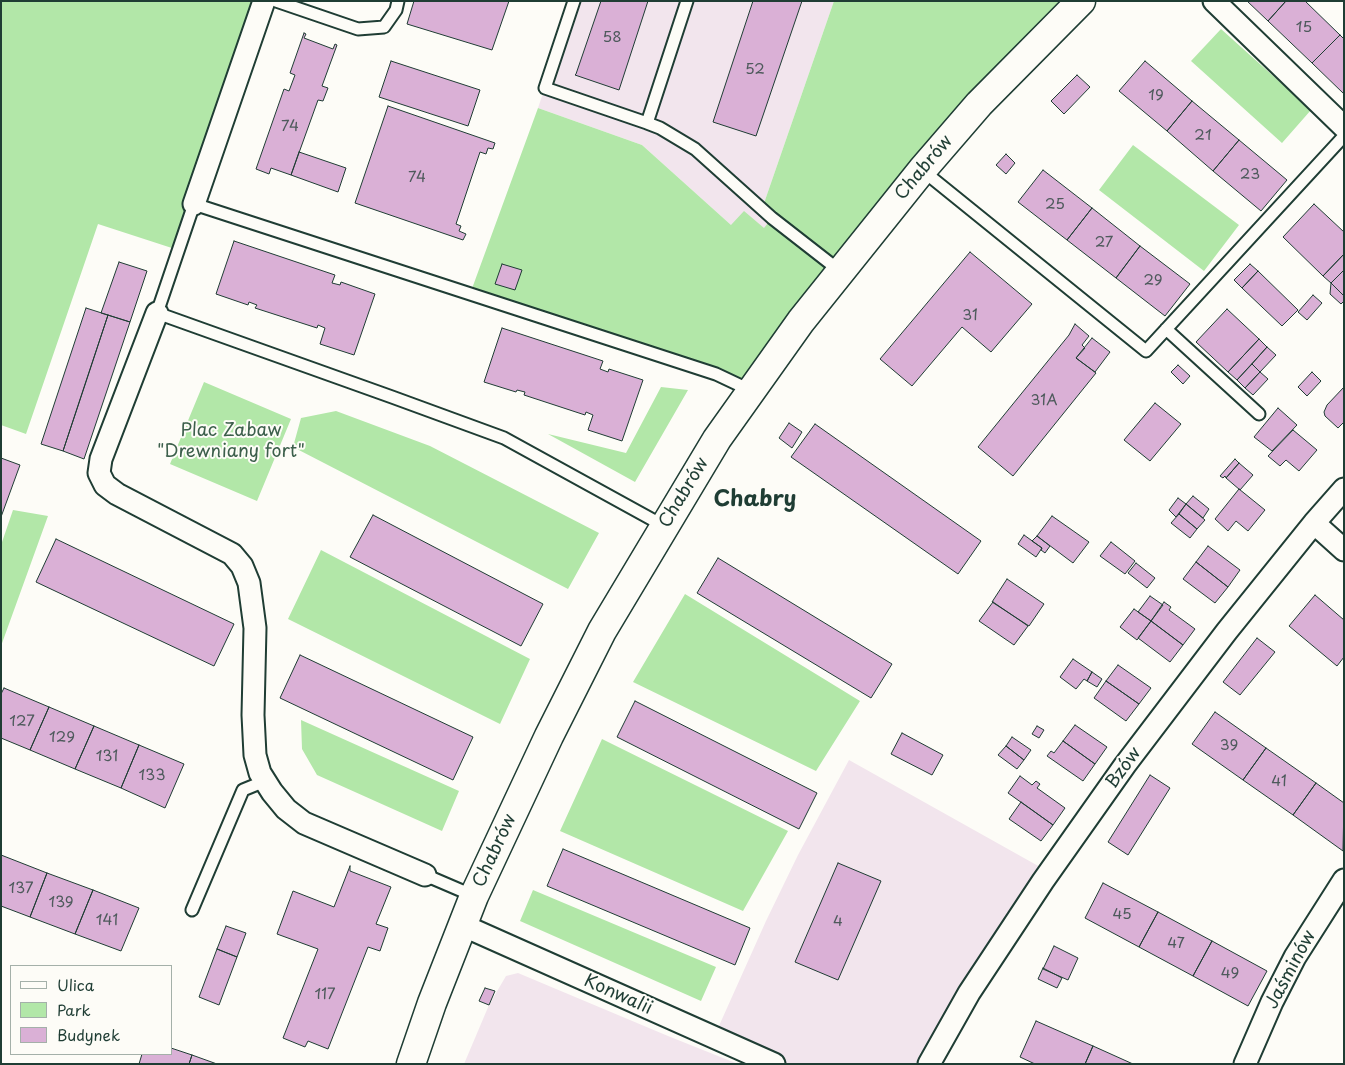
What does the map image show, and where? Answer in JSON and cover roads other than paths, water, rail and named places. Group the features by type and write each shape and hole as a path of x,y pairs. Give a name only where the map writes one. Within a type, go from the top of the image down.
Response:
{"street":[{"path":"194,204 264,1"},
{"name":"Chabrów","path":"411,1064 474,896 548,736 598,640 717,439 840,271 922,170 979,104 1081,1"},
{"path":"1214,1 1344,127"},
{"path":"157,314 101,459 99,474 105,486 117,494 232,554 242,566 249,583 254,628 253,715 255,754 260,773 286,809 304,823 426,876"},
{"name":"Bzów","path":"929,1064 969,993 1042,882 1125,765 1227,631 1314,523 1344,489"},
{"path":"1314,523 1344,550"},
{"name":"Jaśminów","path":"1245,1064 1272,1002 1295,957 1344,880"},
{"name":"Konwalii","path":"462,925 774,1064"}],"lane":[{"path":"276,1 358,29 384,27 396,10 398,1"},
{"path":"574,1 545,88 660,128 695,149 772,218 840,271"},
{"path":"647,123 687,1"},
{"path":"922,170 1146,351 1344,136"},
{"path":"664,526 504,438 392,396 157,314 194,204 716,374 752,392"},
{"path":"1166,329 1259,414"},
{"path":"192,910 243,790 265,781"},
{"path":"426,876 474,896"}],"district":[{"name":"Chabry","path":"755,500"}],"park label":[{"name":"Plac Zabaw \"Drewniany fort\"","path":"231,441"}]}
